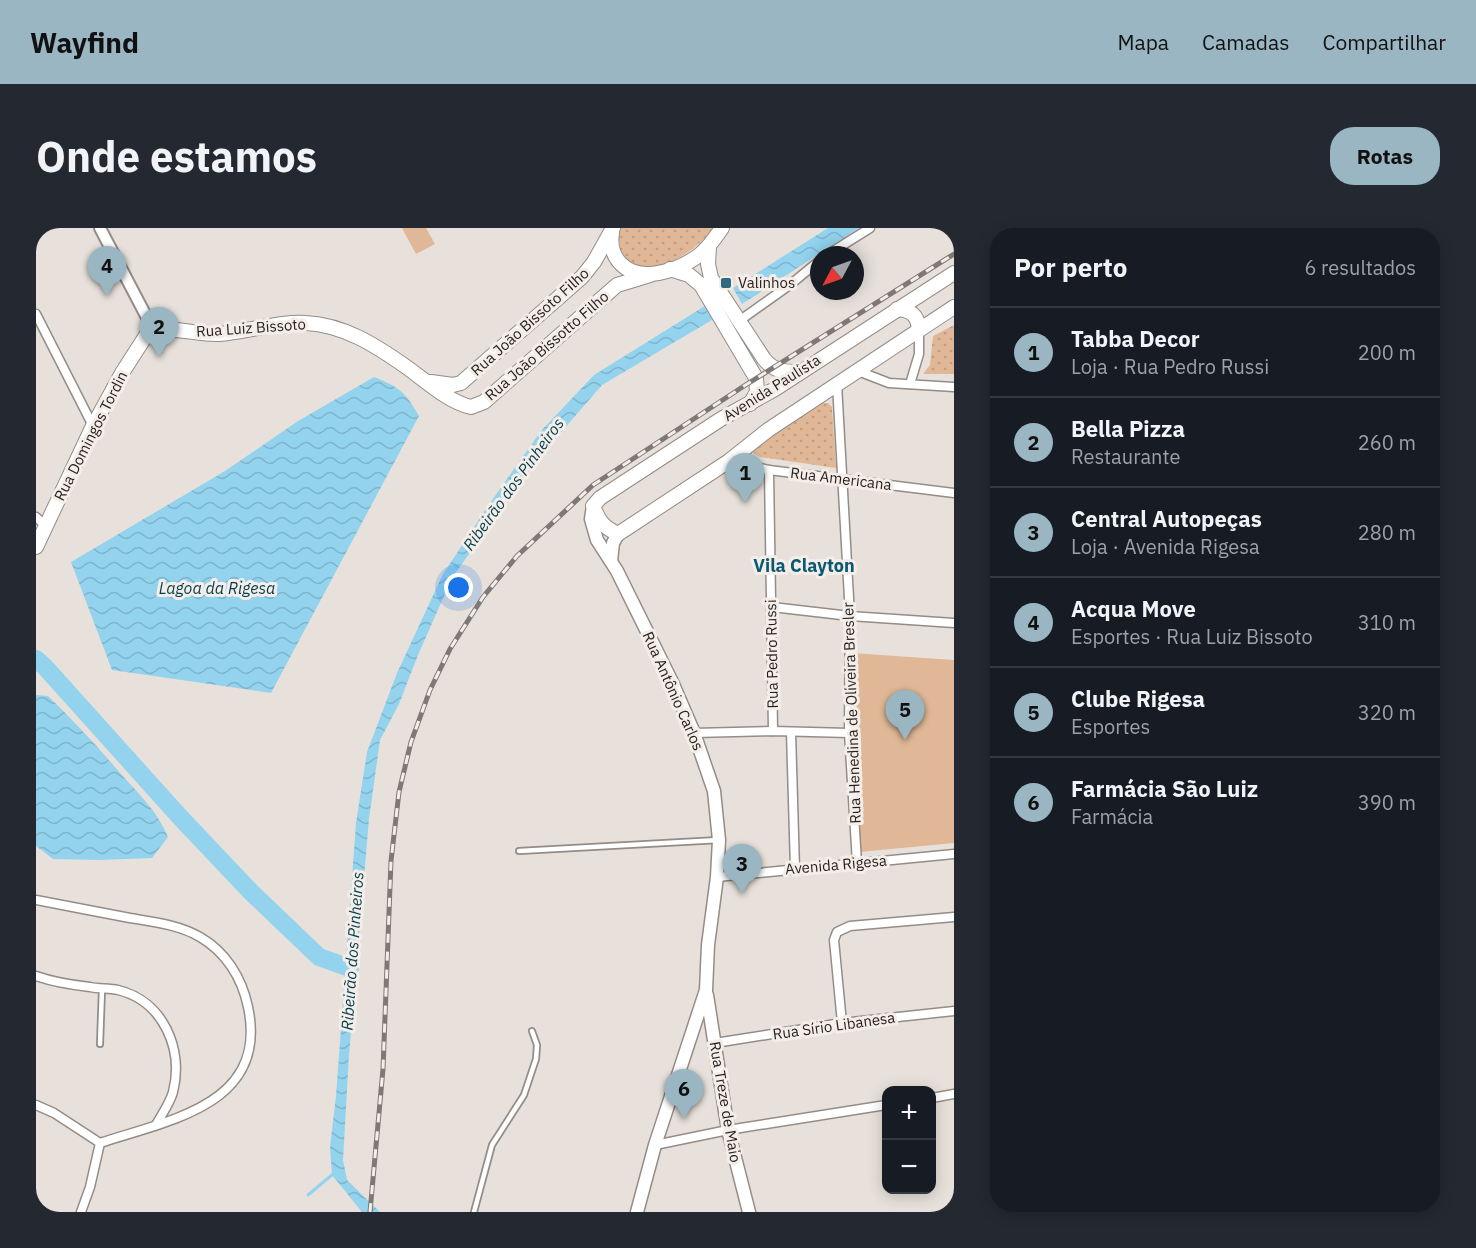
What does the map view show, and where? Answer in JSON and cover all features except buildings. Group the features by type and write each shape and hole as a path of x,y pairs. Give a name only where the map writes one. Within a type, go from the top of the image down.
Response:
{"main road":[{"name":"Rua João Bissoto Filho","path":"613,228 610,244 615,257 622,265 634,272 650,275"},
{"name":"Rua João Bissoto Filho","path":"427,381 445,384 461,383 582,278 613,228"},
{"path":"650,275 689,262 709,246 722,228"},
{"path":"706,282 709,246"},
{"path":"670,269 706,282 734,322 772,368 785,372 799,372"},
{"name":"Avenida Paulista","path":"593,506 600,498 722,419 750,404 954,273"},
{"name":"Rua João Bissotto Filho","path":"477,406 617,285 650,275"},
{"name":"Avenida Paulista","path":"618,534 729,461 768,430 954,307"},
{"path":"897,309 913,314 919,330"},
{"name":"Rua Luiz Bissoto","path":"154,331 219,334 304,322 329,327 371,343 457,402 468,407 477,406"},
{"path":"734,322 756,378 757,392 750,404"},
{"name":"Rua Domingos Tordin","path":"39,532 134,352 147,334 154,331"},
{"path":"461,383 463,393 477,406"},
{"path":"593,506 599,521 606,529 618,534 613,543 610,561"},
{"name":"Rua Antônio Carlos","path":"593,506 591,519 597,540 648,632 694,733 714,790 719,840 717,877 708,945 706,990 655,1145 637,1212"},
{"name":"Rua Treze de Maio","path":"706,990 728,1130 748,1212"},
{"path":"689,1042 697,1038 705,1040 715,1048"}],"street":[{"path":"100,228 154,331"},
{"path":"841,246 870,228"},
{"path":"734,322 791,284 810,268"},
{"path":"36,314 93,426"},
{"path":"910,384 919,354 919,330"},
{"path":"858,371 889,383 954,387"},
{"name":"Rua Henedina de Oliveira Bresler","path":"837,384 849,615 849,734 857,863"},
{"name":"Rua Americana","path":"729,461 769,470 954,493"},
{"name":"Rua Pedro Russi","path":"769,470 773,731"},
{"path":"771,607 954,623"},
{"path":"694,733 773,731 849,734"},
{"path":"791,732 795,869"},
{"name":"Avenida Rigesa","path":"717,877 954,854"},
{"path":"36,900 173,926 200,937 222,954 246,994 252,1023 248,1049 242,1070 228,1089 206,1106 100,1143"},
{"path":"842,1023 834,940 837,932 850,926 954,917"},
{"path":"36,976 118,990 139,999 156,1012 168,1030 174,1048 176,1076 172,1095 156,1125"},
{"name":"Rua Sírio Libanesa","path":"715,1048 842,1023 954,1011"},
{"path":"936,1097 954,1094"},
{"path":"36,1105 54,1113 100,1143"},
{"path":"655,1145 728,1130 882,1106"},
{"path":"81,1212 90,1187 100,1143"}],"lane":[{"path":"519,851 719,840"},
{"path":"100,1044 102,989"},
{"path":"474,1212 492,1144 524,1095 536,1059 537,1046 532,1031"}],"shaded area":[{"path":"402,228 426,228 435,244 416,254"},
{"path":"621,228 713,228 706,237 685,254 673,261 648,267 636,265 623,255 619,244"},
{"path":"954,325 954,374 923,374 930,365 933,336"},
{"path":"821,403 828,403 832,407 836,468 760,457 754,454 752,447"},
{"path":"852,653 954,660 954,843 860,852"}],"water":[{"path":"828,228 859,228 831,246 810,246 810,260 742,304 733,288"},
{"name":"Ribeirão dos Pinheiros","path":"708,304 717,317 602,385 530,468 452,578 399,704 380,740 369,819 349,1055 343,1160 347,1180 380,1212 362,1212 332,1175 330,1147 336,1096 356,823 367,752 397,673 443,574 541,431 594,375"},
{"name":"Lagoa da Rigesa","path":"374,377 401,392 419,416 271,693 112,670 71,562 225,471 298,421"},
{"path":"36,695 48,696 58,705 153,811 168,837 152,858 53,859 36,846"}],"waterway":[{"name":"Ribeirão dos Pinheiros","path":"36,659 251,892 319,957 350,968"},
{"path":"308,1195 333,1174"}],"railway":[{"path":"370,1212 383,1069 391,861 399,792 411,742 430,690 450,649 483,597 517,556 593,485 744,386 954,254"}],"place":[{"name":"Valinhos","path":"726,283"},
{"name":"Acqua Move","path":"107,296"},
{"name":"Bella Pizza","path":"159,357"},
{"name":"Tabba Decor","path":"745,503"},
{"name":"Clube Rigesa","path":"905,740"},
{"name":"Central Autopeças","path":"742,894"},
{"name":"Farmácia São Luiz","path":"684,1119"}],"district":[{"name":"Vila Clayton","path":"804,566"}]}
